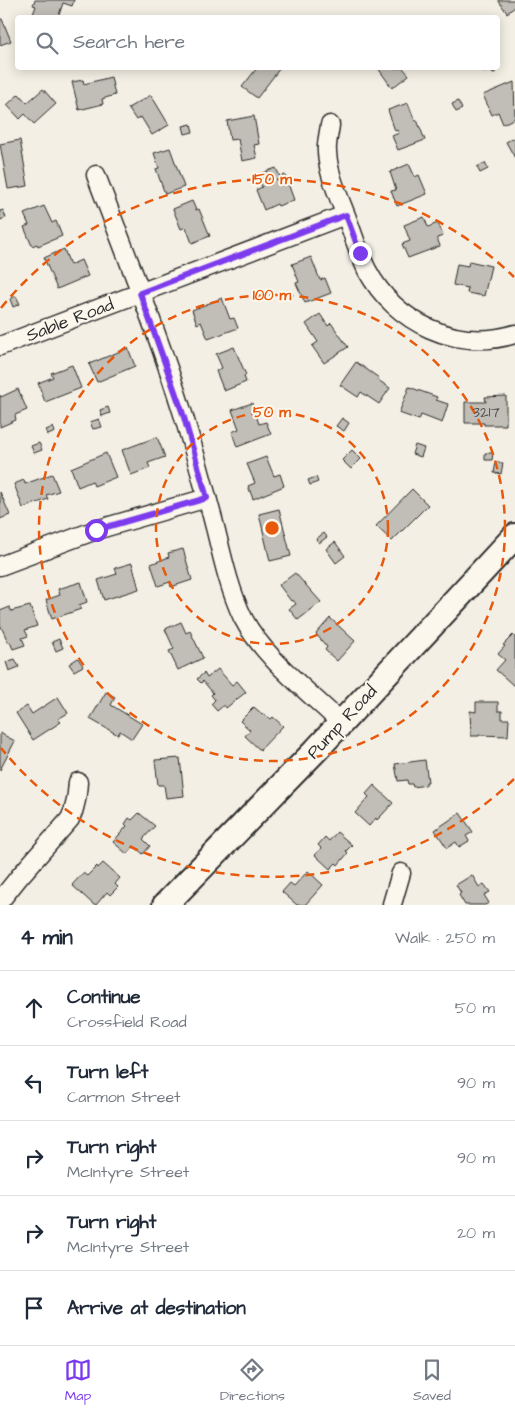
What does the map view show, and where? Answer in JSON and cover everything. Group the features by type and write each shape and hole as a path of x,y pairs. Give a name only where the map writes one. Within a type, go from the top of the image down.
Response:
{"main road":[{"name":"Pump Road","path":"165,905 341,723 515,536"}],"street":[{"path":"330,125 327,153 336,189 368,271 382,293 409,318 435,332 456,338 491,339 515,334"},
{"path":"96,175 183,414 230,587 243,618 270,655 341,723"},
{"name":"Sable Road","path":"0,346 346,215"},
{"path":"0,566 96,530 207,498"},
{"path":"0,901 70,819 74,812 78,795 78,782"},
{"path":"389,905 401,873"}],"building":[{"path":"35,0 74,0 72,6 63,3 59,15 35,15 33,14 36,6 33,5"},
{"path":"498,0 515,0 515,7 507,13"},
{"path":"0,19 2,19 11,41 0,45"},
{"path":"255,70 278,70 257,98 242,87"},
{"path":"379,70 405,70 409,75 392,88"},
{"path":"479,70 496,70 495,73"},
{"path":"111,77 115,95 102,99 103,104 79,110 72,82 83,80 84,84"},
{"path":"514,82 515,118 503,124 498,112 492,115 483,95"},
{"path":"43,89 56,104 34,124 25,114 20,119 7,105 19,94 27,103"},
{"path":"151,95 169,125 152,135 141,117 136,120 128,108"},
{"path":"458,101 462,109 456,112 452,104"},
{"path":"408,103 425,140 398,150 392,136 399,133 397,130 395,131 388,110"},
{"path":"254,116 259,144 254,145 257,158 242,161 238,139 230,140 227,121"},
{"path":"191,124 193,132 185,134 183,126"},
{"path":"515,137 515,158 506,142"},
{"path":"20,140 28,186 8,189 0,144"},
{"path":"170,148 184,187 165,194 156,169 159,168 154,153"},
{"path":"485,163 488,169 480,173 477,167"},
{"path":"409,164 415,177 419,175 427,194 397,206 391,191 396,190 390,172"},
{"path":"276,168 280,177 285,175 294,200 278,206 277,204 264,210 256,190 262,187 257,175"},
{"path":"192,201 196,210 199,209 210,236 192,243 186,227 181,229 173,209"},
{"path":"44,206 52,223 56,221 62,236 38,246 37,244 32,246 24,227 29,225 24,214"},
{"path":"3,210 6,218 0,220 0,211"},
{"path":"424,217 428,227 438,223 443,236 437,238 440,246 408,258 402,244 410,241 404,225"},
{"path":"64,249 70,265 81,260 88,276 57,289 44,258"},
{"path":"311,257 320,280 325,278 331,293 305,303 296,283 299,282 292,264"},
{"path":"469,261 491,266 484,296 467,293 468,288 453,285 457,264 468,266"},
{"path":"16,296 20,304 13,307 10,299"},
{"path":"222,298 230,319 234,318 238,328 208,339 201,322 197,324 192,310"},
{"path":"320,314 328,326 331,323 348,347 324,363 312,346 318,342 306,324"},
{"path":"234,347 246,375 244,376 246,382 224,391 216,371 222,368 216,354"},
{"path":"128,348 135,366 97,382 89,364"},
{"path":"356,362 390,388 379,404 361,392 358,397 340,385"},
{"path":"72,365 81,388 45,402 38,383 53,377 51,373"},
{"path":"409,387 437,397 436,400 448,404 442,423 421,415 419,420 399,413"},
{"path":"18,389 27,410 15,415 16,420 0,427 0,395 1,397"},
{"path":"506,396 506,425 465,423 465,402 486,402 485,397"},
{"path":"252,403 259,424 266,422 271,434 237,447 232,432 239,429 232,410"},
{"path":"108,407 110,413 102,416 100,410"},
{"path":"342,418 349,423 344,431 336,426"},
{"path":"99,419 102,427 93,429 90,422"},
{"path":"53,427 55,432 48,435 46,430"},
{"path":"157,437 165,457 148,463 150,468 131,475 122,450"},
{"path":"39,443 42,450 34,453 31,446"},
{"path":"415,445 424,448 421,457 412,454"},
{"path":"352,450 361,459 351,469 342,460"},
{"path":"106,453 116,477 94,486 92,481 78,487 71,468"},
{"path":"485,453 493,453 492,460 485,460"},
{"path":"266,457 274,476 280,474 284,486 253,499 248,486 255,483 247,464"},
{"path":"496,462 503,463 501,474 494,473"},
{"path":"52,474 59,491 46,495 48,499 23,508 14,484 24,480 25,484"},
{"path":"316,477 318,482 310,485 308,480"},
{"path":"412,489 428,505 392,541 376,526"},
{"path":"0,492 10,515 0,519"},
{"path":"279,509 291,556 270,561 259,514"},
{"path":"324,533 327,537 319,543 316,539"},
{"path":"335,542 345,556 336,563 326,549"},
{"path":"183,549 192,580 171,587 170,582 158,586 151,564 169,557 168,553"},
{"path":"132,563 139,589 104,600 98,580 117,574 115,568"},
{"path":"295,573 321,602 298,620 289,609 296,604 293,600 291,601 279,585"},
{"path":"81,582 87,602 79,605 81,609 52,619 46,600 60,595 58,589"},
{"path":"30,606 37,626 25,630 28,636 22,638 25,645 13,649 0,624 0,611 10,607 11,611"},
{"path":"330,618 355,641 337,661 325,650 327,647 316,634"},
{"path":"181,622 186,633 190,631 203,658 178,670 169,651 174,649 165,629"},
{"path":"513,635 515,637 515,684 513,685 496,670 505,660 498,654 505,646 503,645"},
{"path":"59,639 63,648 56,651 52,642"},
{"path":"78,658 83,666 74,671 69,664"},
{"path":"15,659 19,667 9,671 6,662"},
{"path":"218,669 232,685 237,681 246,692 226,708 224,705 217,711 211,704 215,700 211,695 213,693 203,681 201,683 197,679 204,673 207,678"},
{"path":"106,692 115,697 111,705 142,724 132,739 120,731 118,735 90,719"},
{"path":"58,697 68,713 58,719 61,722 33,740 16,713 27,706 32,714"},
{"path":"476,702 498,702 498,711 502,711 502,719 509,719 508,736 471,736 470,711 476,712"},
{"path":"254,707 263,715 271,719 273,717 283,726 260,750 245,736 250,730 240,721"},
{"path":"0,733 15,741 0,770"},
{"path":"180,758 184,796 166,798 164,785 158,785 155,760"},
{"path":"425,760 428,782 426,782 426,785 413,787 412,784 408,784 407,780 398,781 395,764"},
{"path":"374,785 393,803 369,826 355,813 369,797 366,794"},
{"path":"139,813 155,826 143,839 150,846 143,854 134,846 127,854 113,842 127,826 125,824 129,818 132,820"},
{"path":"460,813 473,832 466,836 469,841 459,847 456,842 447,848 435,830"},
{"path":"337,832 352,845 338,865 336,863 330,869 315,855 321,848 318,845 325,837 329,841"},
{"path":"103,863 120,878 115,884 118,887 110,895 107,892 94,905 72,885 83,873 87,876"},
{"path":"308,871 323,885 305,905 297,905 282,892 290,883 294,886"},
{"path":"472,875 479,887 484,884 490,892 484,895 489,903 485,905 465,905 456,885"}],"route":[{"path":"96,530 207,498 183,414 140,293 346,215 360,253"}]}
